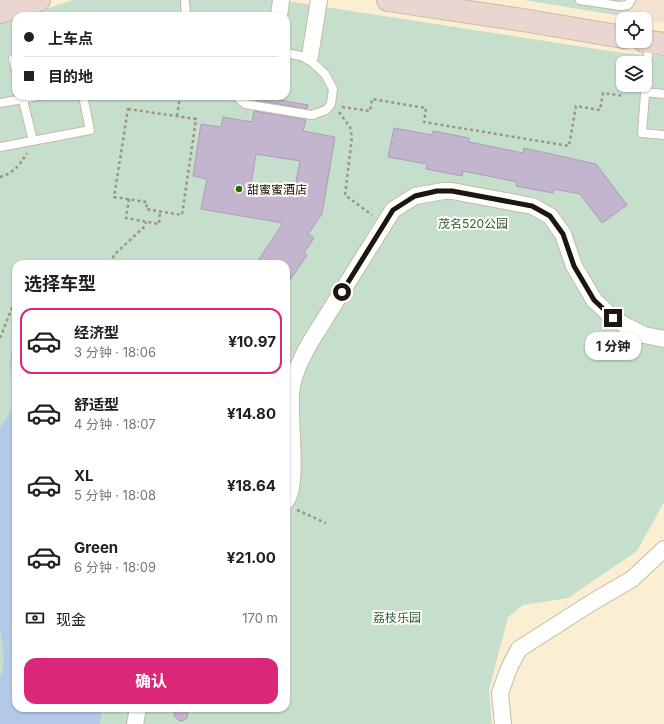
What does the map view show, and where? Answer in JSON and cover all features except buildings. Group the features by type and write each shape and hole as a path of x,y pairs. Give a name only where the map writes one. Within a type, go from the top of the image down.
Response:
{"main road":[{"path":"0,12 39,0"},
{"path":"388,0 522,20 616,37"}],"street":[{"path":"280,12 281,0"},
{"path":"310,56 319,0"},
{"path":"290,491 292,480 292,387 299,363 311,341 393,210 411,198 437,191 452,191 532,206 550,216 563,234 574,266 594,300 613,318 628,327 644,335 664,339"},
{"path":"503,724 500,693 509,668 519,649 632,579 664,549"},
{"path":"135,724 137,712"}],"lane":[{"path":"185,0 186,12"},
{"path":"580,0 620,6 628,5 631,0"},
{"path":"240,100 245,104 312,115 326,110 331,104 333,89 325,74 312,62 301,56 290,54"},
{"path":"664,94 645,92 642,133 664,134"},
{"path":"0,103 12,100"},
{"path":"23,100 34,141"},
{"path":"0,147 90,130 84,100"}],"path":[{"path":"331,104 370,111 372,99 426,108 424,122 569,146 576,106 600,110 603,93 624,96"},
{"path":"177,116 179,100"},
{"path":"331,104 350,126 352,137 345,195 384,224"},
{"path":"128,109 177,116 196,119 182,215 146,210 147,202 114,197 128,109"},
{"path":"0,177 16,169 34,141"},
{"path":"129,199 126,218 159,224 160,212"},
{"path":"112,260 114,255 144,227 146,222"},
{"path":"0,338 12,308"},
{"path":"290,505 326,523"}],"shaded area":[{"path":"633,0 664,0 664,23 652,21 652,12 629,12"}],"green space":[{"name":"茂名520公园","path":"73,0 280,0 623,53 664,56 664,502 637,551 568,598 523,605 508,617 489,690 492,724 0,724 0,24 12,20 12,100 290,100 290,12 37,12"},
{"path":"524,0 633,0 629,12 616,12 616,15"}],"water":[{"path":"12,350 12,375 9,362"},
{"path":"12,409 12,712 102,712 100,724 0,724 0,679 3,668 3,648 0,629 0,428"}],"place":[{"name":"甜蜜蜜酒店","path":"239,189"}],"route":[{"path":"342,292 393,210 415,196 437,191 452,191 532,206 550,216 563,234 574,266 594,300 613,318"}],"park label":[{"name":"荔枝乐园","path":"397,617"}]}
